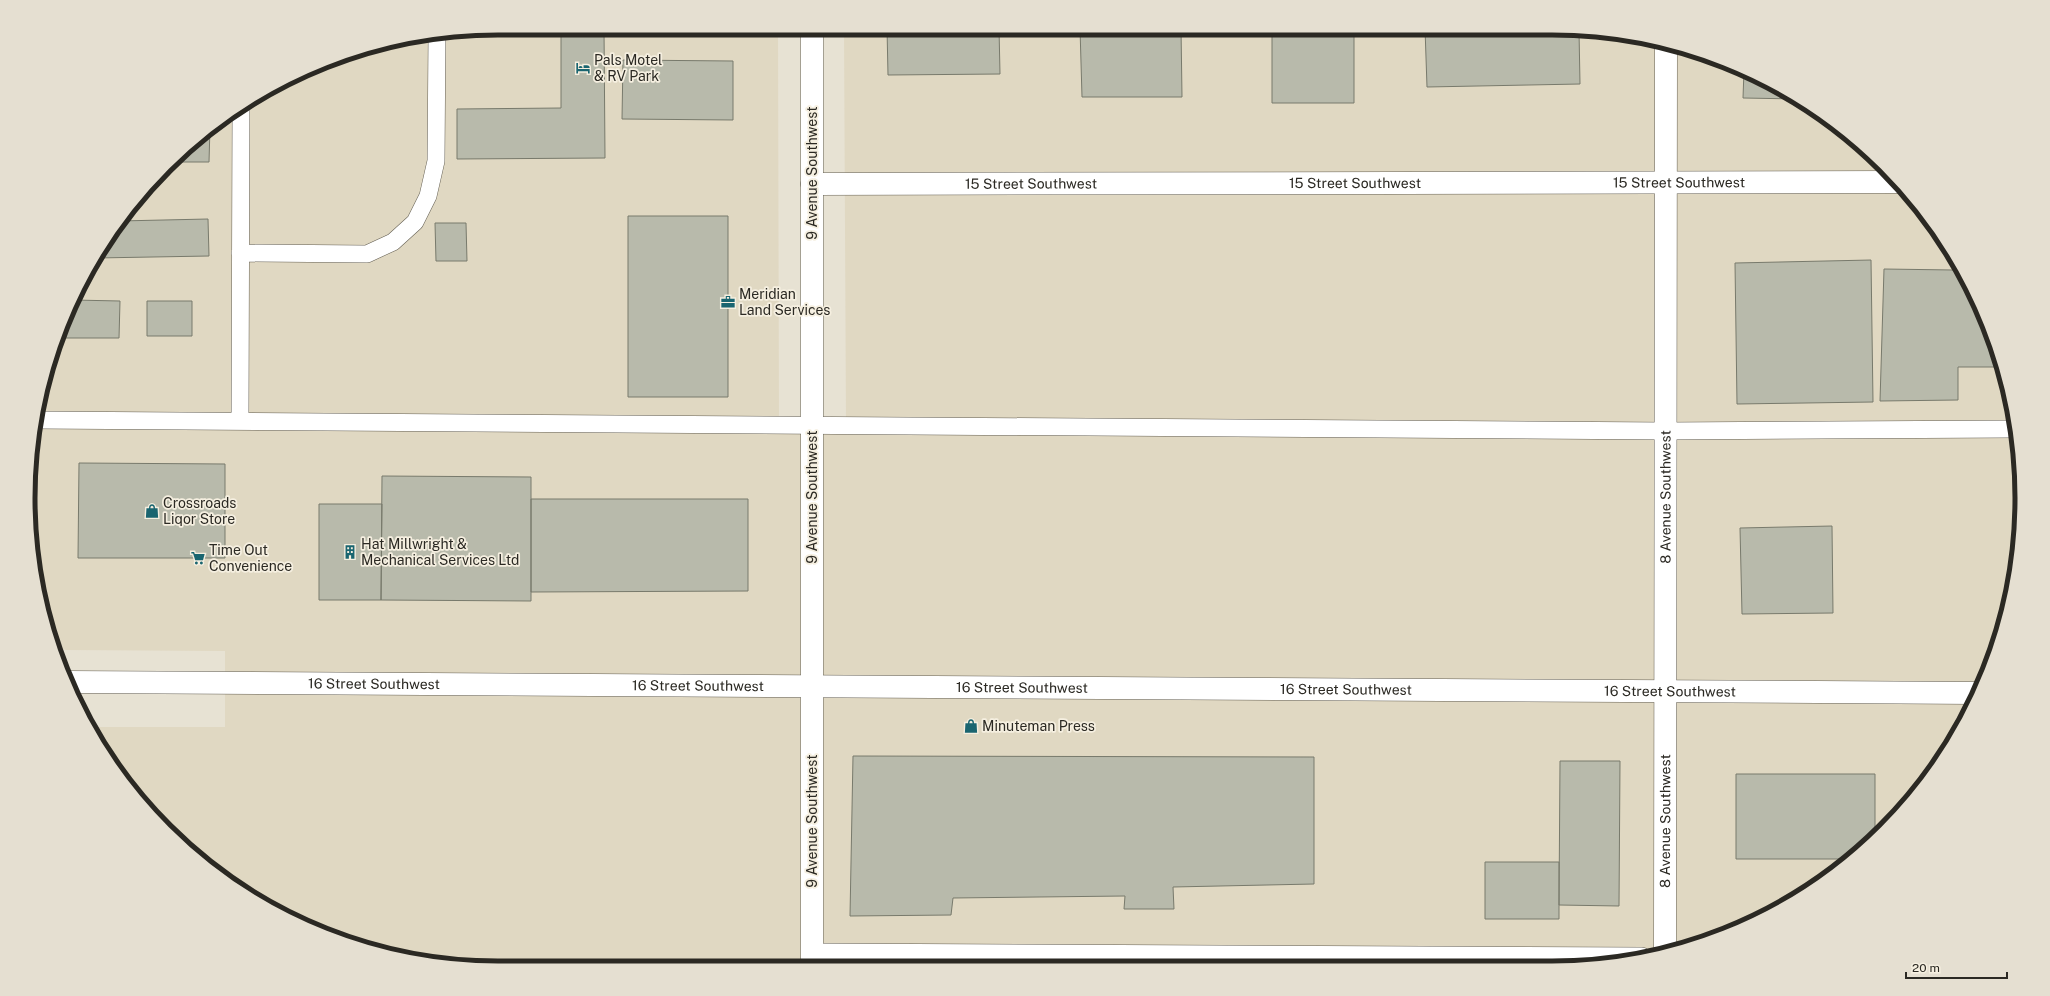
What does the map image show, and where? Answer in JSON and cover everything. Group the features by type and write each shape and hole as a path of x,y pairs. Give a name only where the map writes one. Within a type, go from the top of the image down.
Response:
{"street":[{"name":"9 Avenue Southwest","path":"812,35 812,960"},
{"name":"8 Avenue Southwest","path":"1665,947 1666,50"},
{"name":"15 Street Southwest","path":"812,184 1890,182"},
{"name":"16 Street Southwest","path":"73,682 1972,693"}],"lane":[{"path":"240,253 367,254 393,242 415,222 428,196 436,161 437,39"},
{"path":"240,421 241,113"},
{"path":"42,420 1666,431 2010,429"},
{"path":"812,960 1617,956"}],"shaded area":[{"path":"498,35 778,35 779,425 846,425 844,35 1552,35 1612,39 1672,51 1729,70 1784,97 1834,131 1857,150 1900,193 1937,241 1967,293 1980,321 1999,378 2011,438 2015,498 2014,528 2006,588 1999,618 1980,675 1967,703 1953,730 1919,780 1900,803 1857,846 1834,865 1784,899 1729,926 1701,936 1672,945 1612,957 1552,961 498,961 438,957 408,952 378,945 321,926 266,899 241,883 193,846 150,803 131,780 97,730 95,727 225,727 225,651 66,650 60,648 51,618 39,558 35,498 36,468 44,408 51,378 70,321 97,266 131,216 150,193 193,150 241,113 266,97 321,70 378,51 438,39"}],"building":[{"name":"Pals Motel & RV Park","path":"561,35 604,35 605,158 457,159 457,109 561,108"},
{"path":"887,35 999,35 1000,74 888,75"},
{"path":"1080,35 1181,35 1182,97 1082,97"},
{"path":"1272,35 1354,35 1354,103 1272,103"},
{"path":"1425,35 1579,36 1580,84 1427,87"},
{"path":"623,60 733,61 733,120 622,119"},
{"path":"1744,77 1787,99 1743,98"},
{"path":"210,136 209,162 180,162"},
{"path":"628,216 728,216 728,397 628,397"},
{"path":"208,219 209,256 102,258 128,221"},
{"path":"435,223 466,223 467,261 436,261"},
{"path":"1871,260 1873,402 1737,404 1735,263"},
{"path":"1953,267 1980,321 1996,367 1958,367 1958,400 1880,401 1884,269 1953,270"},
{"path":"80,300 120,301 119,338 64,338"},
{"path":"147,301 192,301 192,336 147,336"},
{"name":"Crossroads Liqor Store","path":"79,463 225,464 225,558 78,558"},
{"path":"382,476 531,477 531,601 381,600"},
{"path":"531,499 748,499 748,591 531,592"},
{"name":"Hat Millwright & Mechanical Services Ltd","path":"319,504 382,504 381,600 319,600"},
{"path":"1832,526 1833,613 1742,614 1740,528"},
{"path":"853,756 1314,757 1314,884 1173,887 1174,909 1124,909 1125,896 953,898 951,915 850,916"},
{"path":"1560,761 1620,761 1619,906 1559,905"},
{"path":"1736,774 1875,774 1875,829 1841,859 1736,859"},
{"path":"1485,862 1559,862 1559,919 1485,919"}],"place":[{"name":"Pals Motel & RV Park","path":"583,68"},
{"name":"Meridian Land Services","path":"728,302"},
{"name":"Crossroads Liqor Store","path":"152,511"},
{"name":"Hat Millwright & Mechanical Services Ltd","path":"350,552"},
{"name":"Time Out Convenience","path":"198,558"},
{"name":"Minuteman Press","path":"971,726"}]}
